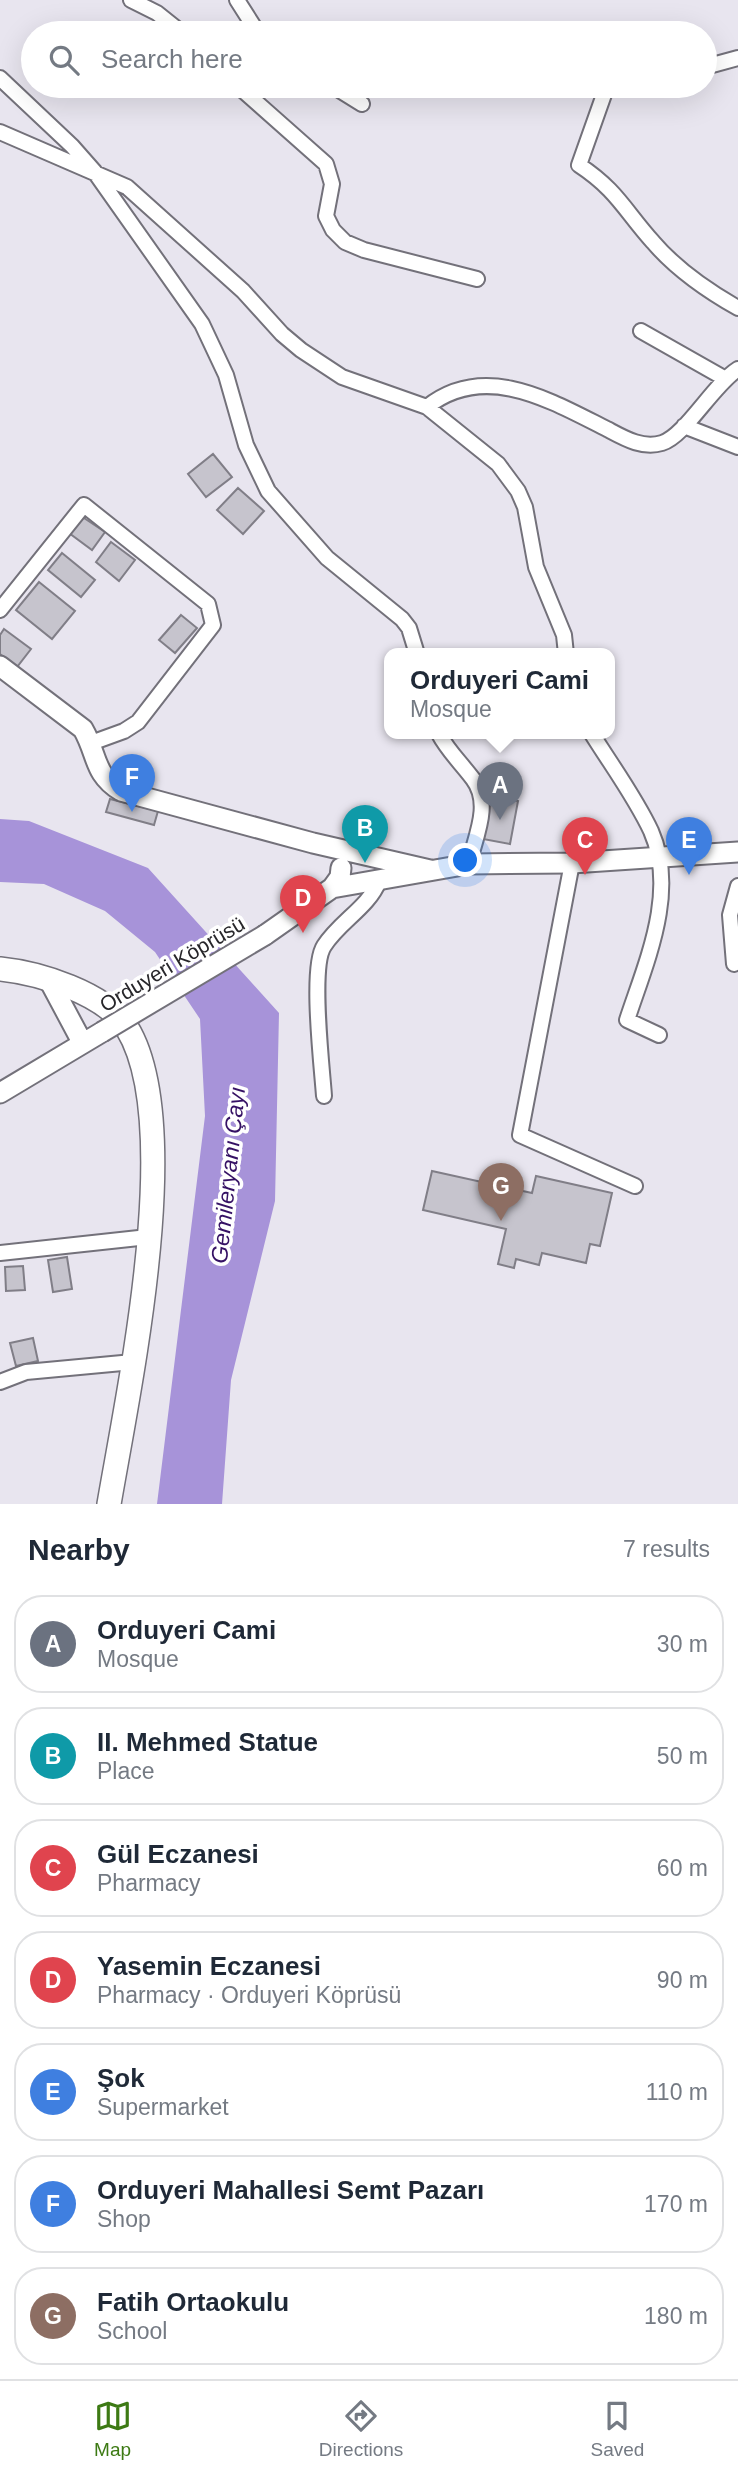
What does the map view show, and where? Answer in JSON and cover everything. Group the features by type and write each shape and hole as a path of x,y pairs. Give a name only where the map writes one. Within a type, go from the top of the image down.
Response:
{"main road":[{"path":"0,969 89,995 108,1008 126,1026 142,1064 150,1095 153,1137 148,1237 133,1362 109,1504"}],"street":[{"path":"131,0 167,21"},
{"path":"237,0 250,21"},
{"path":"717,64 738,58"},
{"path":"0,78 21,98"},
{"path":"21,98 94,171 208,335 226,375 254,467 268,491 327,558 402,619 409,628 415,648"},
{"path":"252,98 326,164 332,184 326,216 333,230 345,242 364,250 477,279"},
{"path":"352,98 362,104"},
{"path":"603,98 579,165 615,193 650,239 673,263 703,287 738,308"},
{"path":"0,132 94,171 138,194 243,291 282,334 302,350 342,376 427,407 498,464 518,491 525,507 536,567 565,635 566,648"},
{"path":"641,331 724,378"},
{"path":"427,407 451,391 491,385 541,396 635,443 666,442 684,426 724,378 738,369"},
{"path":"684,426 738,447"},
{"path":"0,610 84,506 208,604 214,625 152,707 124,731 91,743"},
{"path":"0,666 83,729 91,743 97,769 107,782 121,791 313,843 430,870"},
{"path":"442,739 454,759 472,778 482,797 483,809 469,864"},
{"path":"595,739 652,833 658,857 662,892 654,937 627,1020 659,1035"},
{"path":"313,843 329,851 344,875 370,883"},
{"path":"332,888 469,864 572,863 738,852"},
{"path":"572,863 520,1135 635,1186"},
{"path":"332,888 340,877 341,868"},
{"path":"324,1096 318,999 322,948 348,917 372,899 370,883"},
{"path":"734,964 730,915 738,886"},
{"name":"Orduyeri Köprüsü","path":"0,1093 265,935 332,888"},
{"path":"50,982 82,1042"},
{"path":"0,1252 148,1237"},
{"path":"0,1382 26,1372 133,1362"}],"water":[{"name":"Gemileryanı Çayı","path":"0,819 29,821 148,868 279,1013 275,1201 231,1380 222,1504 157,1504 205,1116 200,1019 155,952 105,911 44,884 0,882"}],"building":[{"path":"213,454 232,477 206,497 188,474"},
{"path":"238,488 264,511 243,534 217,510"},
{"path":"81,516 105,532 92,550 69,533"},
{"path":"111,542 135,560 119,581 96,562"},
{"path":"62,553 95,580 81,597 48,570"},
{"path":"39,582 75,611 52,639 16,610"},
{"path":"181,615 197,628 175,653 159,640"},
{"path":"4,629 31,649 17,667 0,654 0,635"},
{"path":"490,797 518,801 510,844 483,839"},
{"path":"110,799 158,811 154,825 106,812"},
{"path":"432,1171 532,1193 536,1176 612,1193 600,1246 590,1244 586,1263 542,1253 539,1265 516,1259 514,1268 498,1264 506,1229 423,1210"},
{"path":"67,1257 72,1289 53,1292 48,1260"},
{"path":"23,1266 25,1290 6,1291 5,1267"},
{"path":"33,1338 38,1361 16,1366 10,1343"}],"place":[{"name":"Orduyeri Mahallesi Semt Pazarı","path":"132,812"},
{"name":"Orduyeri Cami","path":"500,820"},
{"name":"II. Mehmed Statue","path":"365,863"},
{"name":"Gül Eczanesi","path":"585,875"},
{"name":"Şok","path":"689,875"},
{"name":"Yasemin Eczanesi","path":"303,933"},
{"name":"Fatih Ortaokulu","path":"501,1221"}]}
